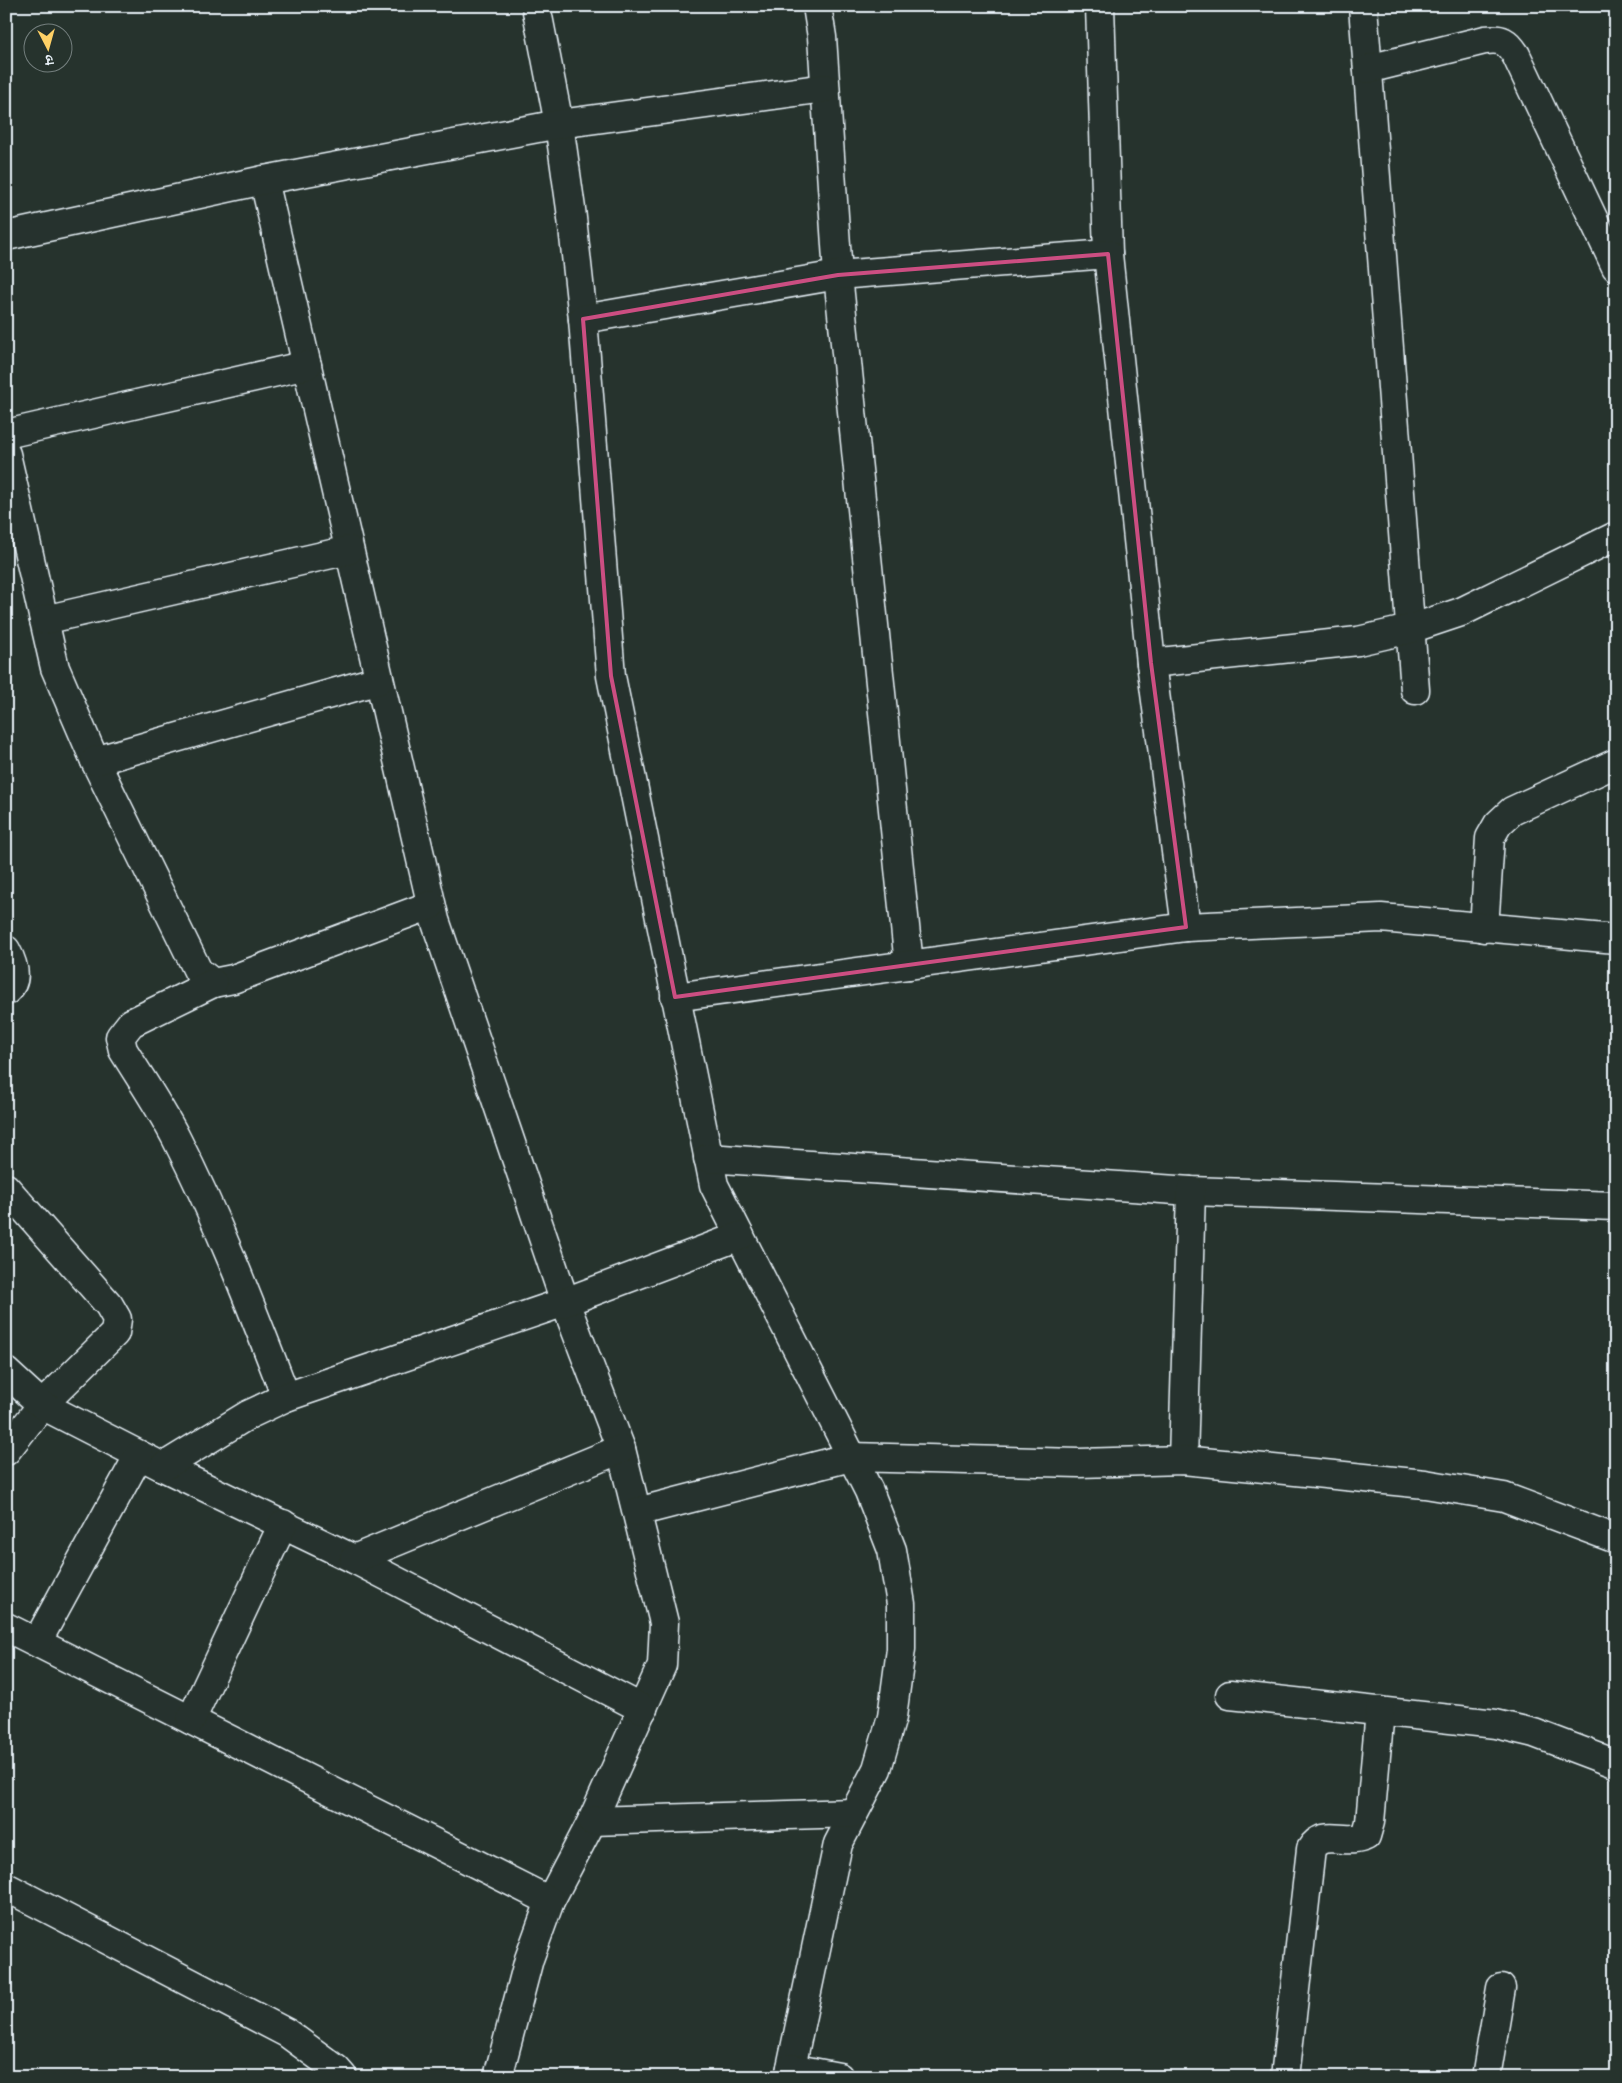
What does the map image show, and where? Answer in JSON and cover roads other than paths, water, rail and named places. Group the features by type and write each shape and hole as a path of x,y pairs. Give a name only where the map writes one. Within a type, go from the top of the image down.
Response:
{"street":[{"path":"536,6 560,124 583,319 611,676 714,1185 869,1491 892,1550 901,1604 901,1648 892,1717 877,1769 852,1813 836,1852 790,2072 839,2077"},
{"path":"817,6 822,37 838,275 909,965"},
{"path":"1100,6 1108,254 1151,663 1186,927"},
{"path":"1363,6 1415,690"},
{"path":"1368,69 1485,40 1497,39 1509,44 1516,55 1616,267"},
{"path":"6,236 264,180 560,124 825,88"},
{"path":"264,180 434,920 565,1302 621,1450 664,1623 662,1665 592,1821 550,1901 529,1959 498,2077"},
{"path":"583,319 838,275 1108,254"},
{"path":"6,434 306,365"},
{"path":"8,471 55,668 95,762 198,971 213,983"},
{"path":"1151,663 1358,642 1410,629 1461,612 1616,536"},
{"path":"44,620 349,550"},
{"path":"95,762 379,680"},
{"path":"1484,928 1490,838 1498,824 1512,811 1616,763"},
{"path":"286,1397 229,1252 205,1198 175,1136 123,1050 120,1036 131,1023 213,983 233,979 431,905"},
{"path":"675,997 1186,927 1381,918 1616,940"},
{"path":"6,950 15,975 11,987 6,991"},
{"path":"708,1158 1191,1191 1616,1206"},
{"path":"6,1188 109,1305 117,1319 115,1334 42,1405 6,1451"},
{"path":"1182,1460 1191,1191"},
{"path":"163,1467 248,1415 286,1397 565,1302 740,1236"},
{"path":"6,1372 42,1405 163,1467 354,1559 642,1709"},
{"path":"354,1559 621,1450"},
{"path":"37,1642 139,1455"},
{"path":"637,1512 851,1457 1078,1463 1182,1460 1425,1484 1504,1497 1616,1539"},
{"path":"191,1720 282,1524"},
{"path":"6,1626 550,1901"},
{"path":"1230,1695 1496,1724 1534,1733 1616,1764"},
{"path":"1285,2077 1311,1848 1315,1842 1322,1838 1358,1840 1366,1836 1370,1822 1380,1711"},
{"path":"592,1821 852,1813"},
{"path":"6,1887 287,2033 336,2069 343,2077"},
{"path":"1486,2077 1501,1988"}]}
